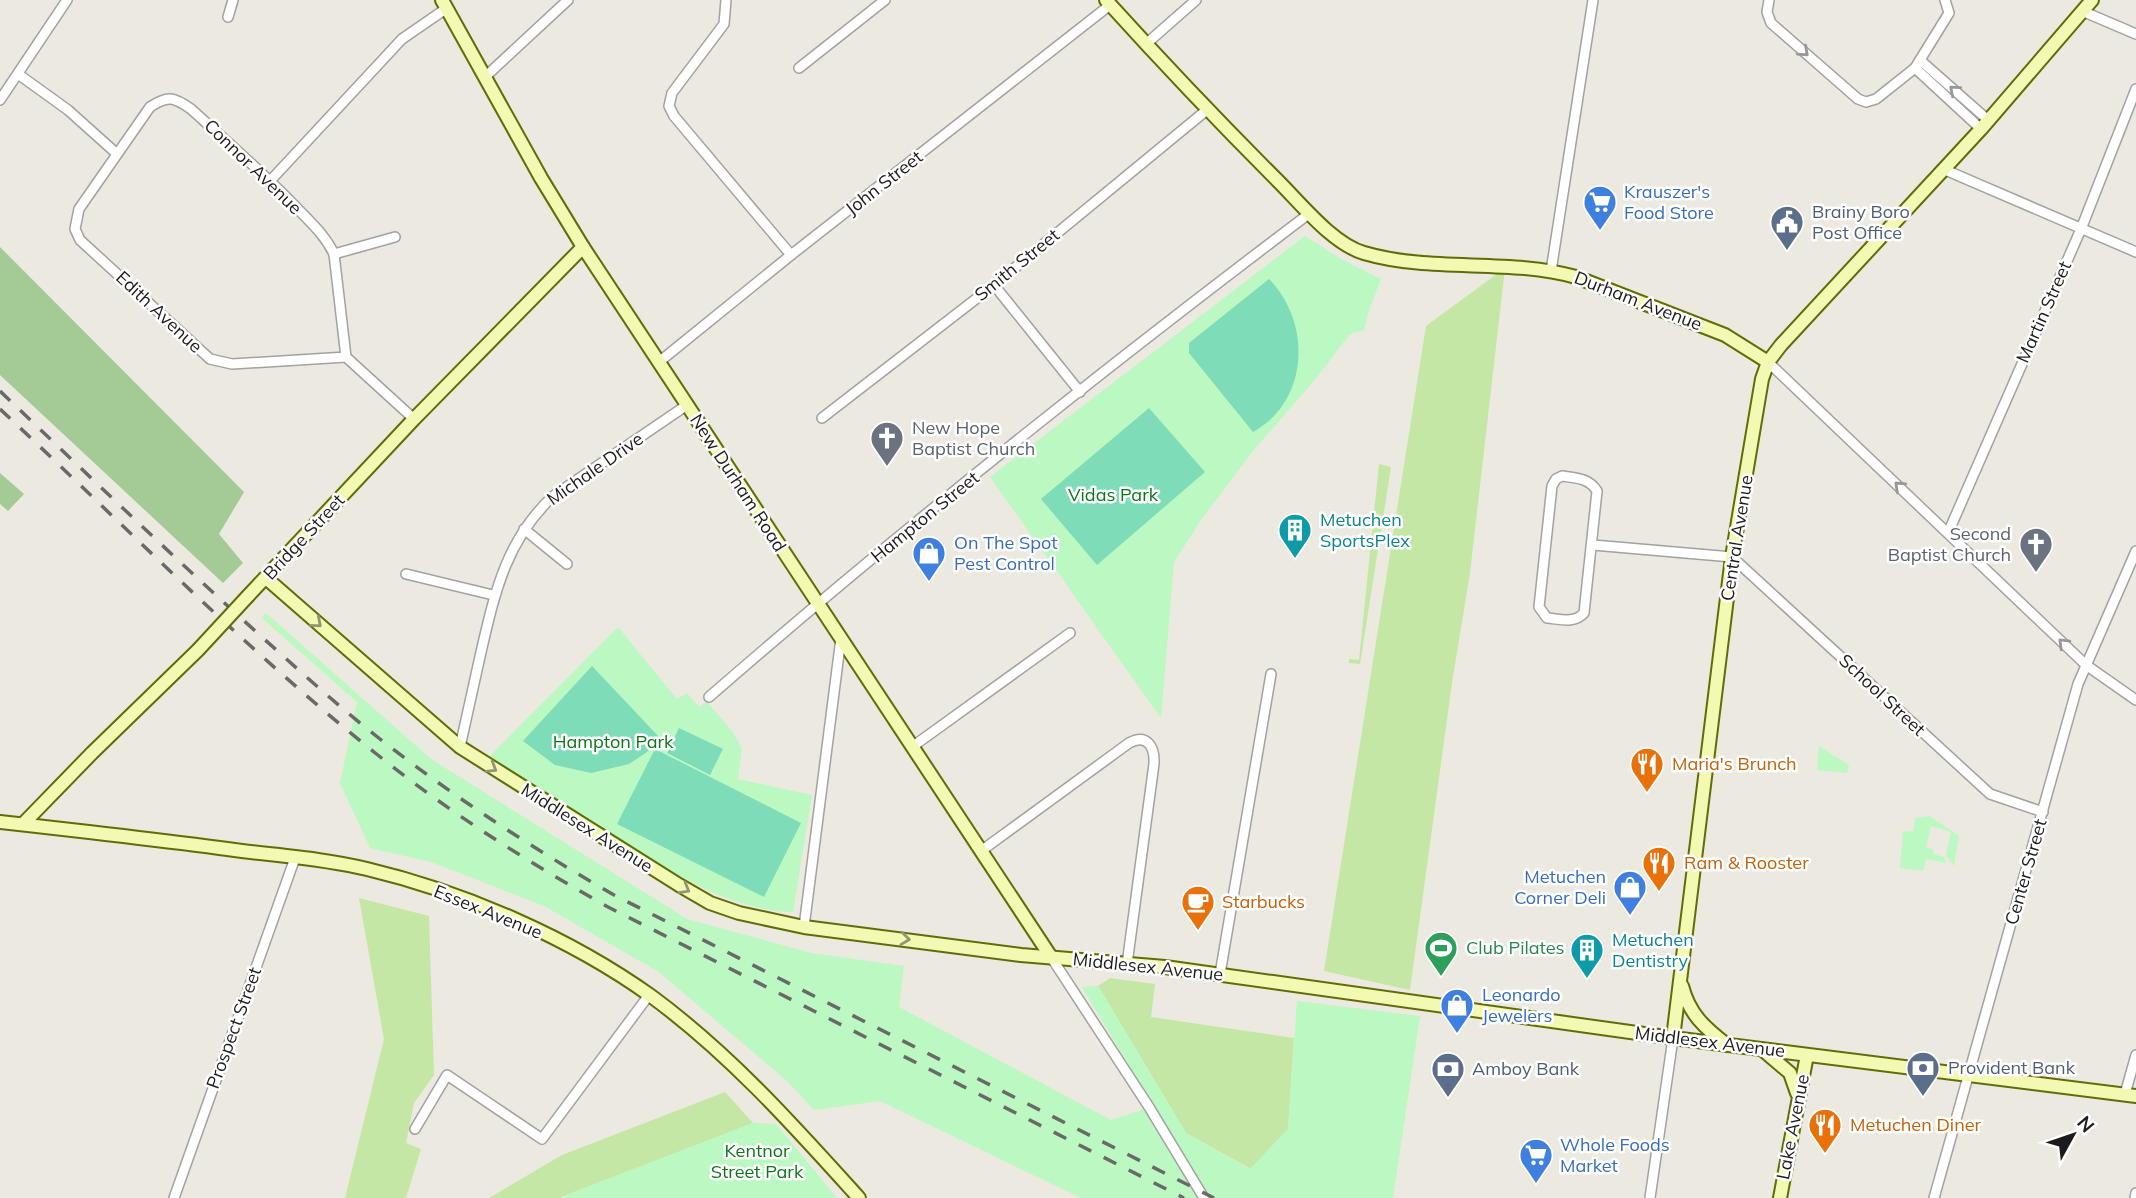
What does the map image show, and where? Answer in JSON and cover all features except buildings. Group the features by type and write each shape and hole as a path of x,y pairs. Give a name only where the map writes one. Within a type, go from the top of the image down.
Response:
{"street":[{"path":"0,100 67,0"},
{"path":"228,17 233,0"},
{"path":"485,77 568,0"},
{"path":"726,0 724,24 672,93 669,106 701,150 791,255"},
{"path":"799,68 885,0"},
{"path":"1146,44 1196,0"},
{"path":"1551,271 1593,0"},
{"path":"1769,0 1767,12 1771,23 1858,99 1866,102 1876,99 1917,64 1949,13 1945,0"},
{"name":"Central Avenue","path":"1650,1198 1673,1038 1732,558 1762,379 1768,362 1985,124 2092,0"},
{"name":"Durham Avenue","path":"1108,2 1208,110 1310,213 1345,244 1363,253 1431,263 1551,271 1576,277 1617,291 1746,346 1768,362 2086,665 2136,700"},
{"name":"John Street","path":"659,362 1108,2"},
{"path":"270,181 402,39 444,4"},
{"name":"New Durham Road","path":"444,4 583,247 1051,957"},
{"path":"2082,11 2136,34"},
{"path":"1917,64 1985,124"},
{"path":"18,74 68,110 116,153"},
{"name":"Martin Street","path":"1948,533 2081,229 2136,89"},
{"name":"Connor Avenue","path":"116,153 150,107 162,99 178,99 191,109 270,181 328,242 334,254 346,357"},
{"name":"Smith Street","path":"822,418 993,285 1208,110"},
{"name":"Edith Avenue","path":"116,153 79,209 75,229 80,240 210,359 232,364 346,357"},
{"path":"1943,169 2136,252"},
{"name":"Hampton Street","path":"709,697 818,603 1080,392 1310,213"},
{"path":"334,254 395,237"},
{"name":"Bridge Street","path":"23,824 198,650 415,419 583,247"},
{"path":"993,285 1080,392"},
{"path":"346,357 415,419"},
{"name":"Michale Drive","path":"460,747 494,595 510,554 524,529 552,497 687,405"},
{"path":"1562,476 1585,480 1597,491 1593,545 1584,613 1572,621 1547,618 1539,607 1552,486 1556,479 1562,476"},
{"path":"524,529 567,564"},
{"path":"1593,545 1732,558"},
{"name":"Center Street","path":"1934,1198 2078,684 2136,551"},
{"name":"School Street","path":"1732,558 1990,794 2043,812"},
{"path":"407,574 494,595"},
{"name":"Middlesex Avenue","path":"266,578 460,747 709,903 739,913 804,927 1021,955 1220,974 1673,1038 2131,1095"},
{"path":"912,747 1070,633"},
{"path":"804,927 841,638"},
{"path":"1220,974 1271,674"},
{"path":"981,851 1129,743 1138,739 1147,741 1154,752 1154,764 1126,964"},
{"name":"Essex Avenue","path":"0,822 368,869 485,907 575,950 649,995 713,1046 747,1078 859,1198"},
{"name":"Prospect Street","path":"174,1198 295,858"},
{"path":"1051,957 1149,1107 1204,1198"},
{"path":"1680,978 1684,997 1694,1016 1727,1045"},
{"path":"415,1129 447,1075 542,1139 649,995"},
{"path":"1761,1049 1790,1073 1798,1099"},
{"name":"Lake Avenue","path":"1780,1198 1807,1055"},
{"path":"2131,1095 2136,1055"}],"green space":[{"name":"Vidas Park","path":"1305,236 1341,259 1381,279 1364,331 1349,335 1318,376 1253,451 1201,520 1174,562 1161,718 990,477"},
{"path":"0,247 244,492 219,534 243,563 223,583 0,375"},
{"path":"1505,268 1470,573 1452,683 1410,990 1324,971 1426,326"},
{"path":"1269,279 1283,297 1293,317 1298,339 1298,360 1294,382 1285,401 1272,418 1253,432 1189,353 1189,343"},
{"path":"1149,408 1205,472 1097,565 1041,499"},
{"path":"1379,464 1391,467 1360,664 1349,663 1349,659 1359,660"},
{"path":"0,473 24,494 8,511 0,504"},
{"path":"266,613 431,759 687,919 811,953 904,966 899,1007 1111,1120 1153,1106 1082,987 1098,986 1186,1133 1250,1169 1288,1129 1297,1001 1420,1016 1393,1198 1081,1198 880,1101 814,1110 788,1082 659,972 544,906 431,862 370,848 340,783 357,702 262,618"},
{"name":"Hampton Park","path":"618,627 677,699 687,693 699,707 707,702 732,731 742,748 738,779 812,795 793,912 743,904 696,884 651,859 489,757"},
{"path":"592,666 660,738 647,752 629,764 591,773 555,765 523,741"},
{"path":"679,728 723,749 710,775 667,753"},
{"path":"1819,746 1849,765 1847,773 1817,770"},
{"path":"655,749 801,823 764,897 617,824"},
{"path":"1930,816 1959,836 1954,866 1946,855 1951,832 1931,826 1926,847 1934,850 1933,854 1944,857 1946,863 1926,859 1923,871 1900,868 1903,831 1913,832 1915,818"},
{"path":"359,898 429,916 434,1075 414,1103 406,1143 421,1149 406,1198 345,1198 384,1039"},
{"path":"1110,978 1155,984 1151,1017 1294,1038 1288,1129 1251,1169 1186,1133 1098,986"},
{"path":"725,1092 753,1123 560,1198 489,1198 562,1155"},
{"name":"Kentnor Street Park","path":"753,1123 776,1124 837,1198 563,1196"}],"railway":[{"path":"0,391 320,689 408,760 494,821 614,895 1214,1198"},
{"path":"0,409 184,584 325,712 430,795 488,834 608,907 1184,1198"}],"place":[{"name":"Krauszer's Food Store","path":"1600,232"},
{"name":"Brainy Boro Post Office","path":"1787,252"},
{"name":"New Hope Baptist Church","path":"887,468"},
{"name":"Metuchen SportsPlex","path":"1295,560"},
{"name":"Second Baptist Church","path":"2036,574"},
{"name":"On The Spot Pest Control","path":"929,583"},
{"name":"Maria's Brunch","path":"1647,794"},
{"name":"Ram & Rooster","path":"1659,893"},
{"name":"Metuchen Corner Deli","path":"1630,917"},
{"name":"Starbucks","path":"1198,932"},
{"name":"Club Pilates","path":"1441,978"},
{"name":"Metuchen Dentistry","path":"1587,980"},
{"name":"Leonardo Jewelers","path":"1457,1035"},
{"name":"Provident Bank","path":"1923,1098"},
{"name":"Amboy Bank","path":"1448,1099"},
{"name":"Metuchen Diner","path":"1825,1155"},
{"name":"Whole Foods Market","path":"1536,1185"}]}
